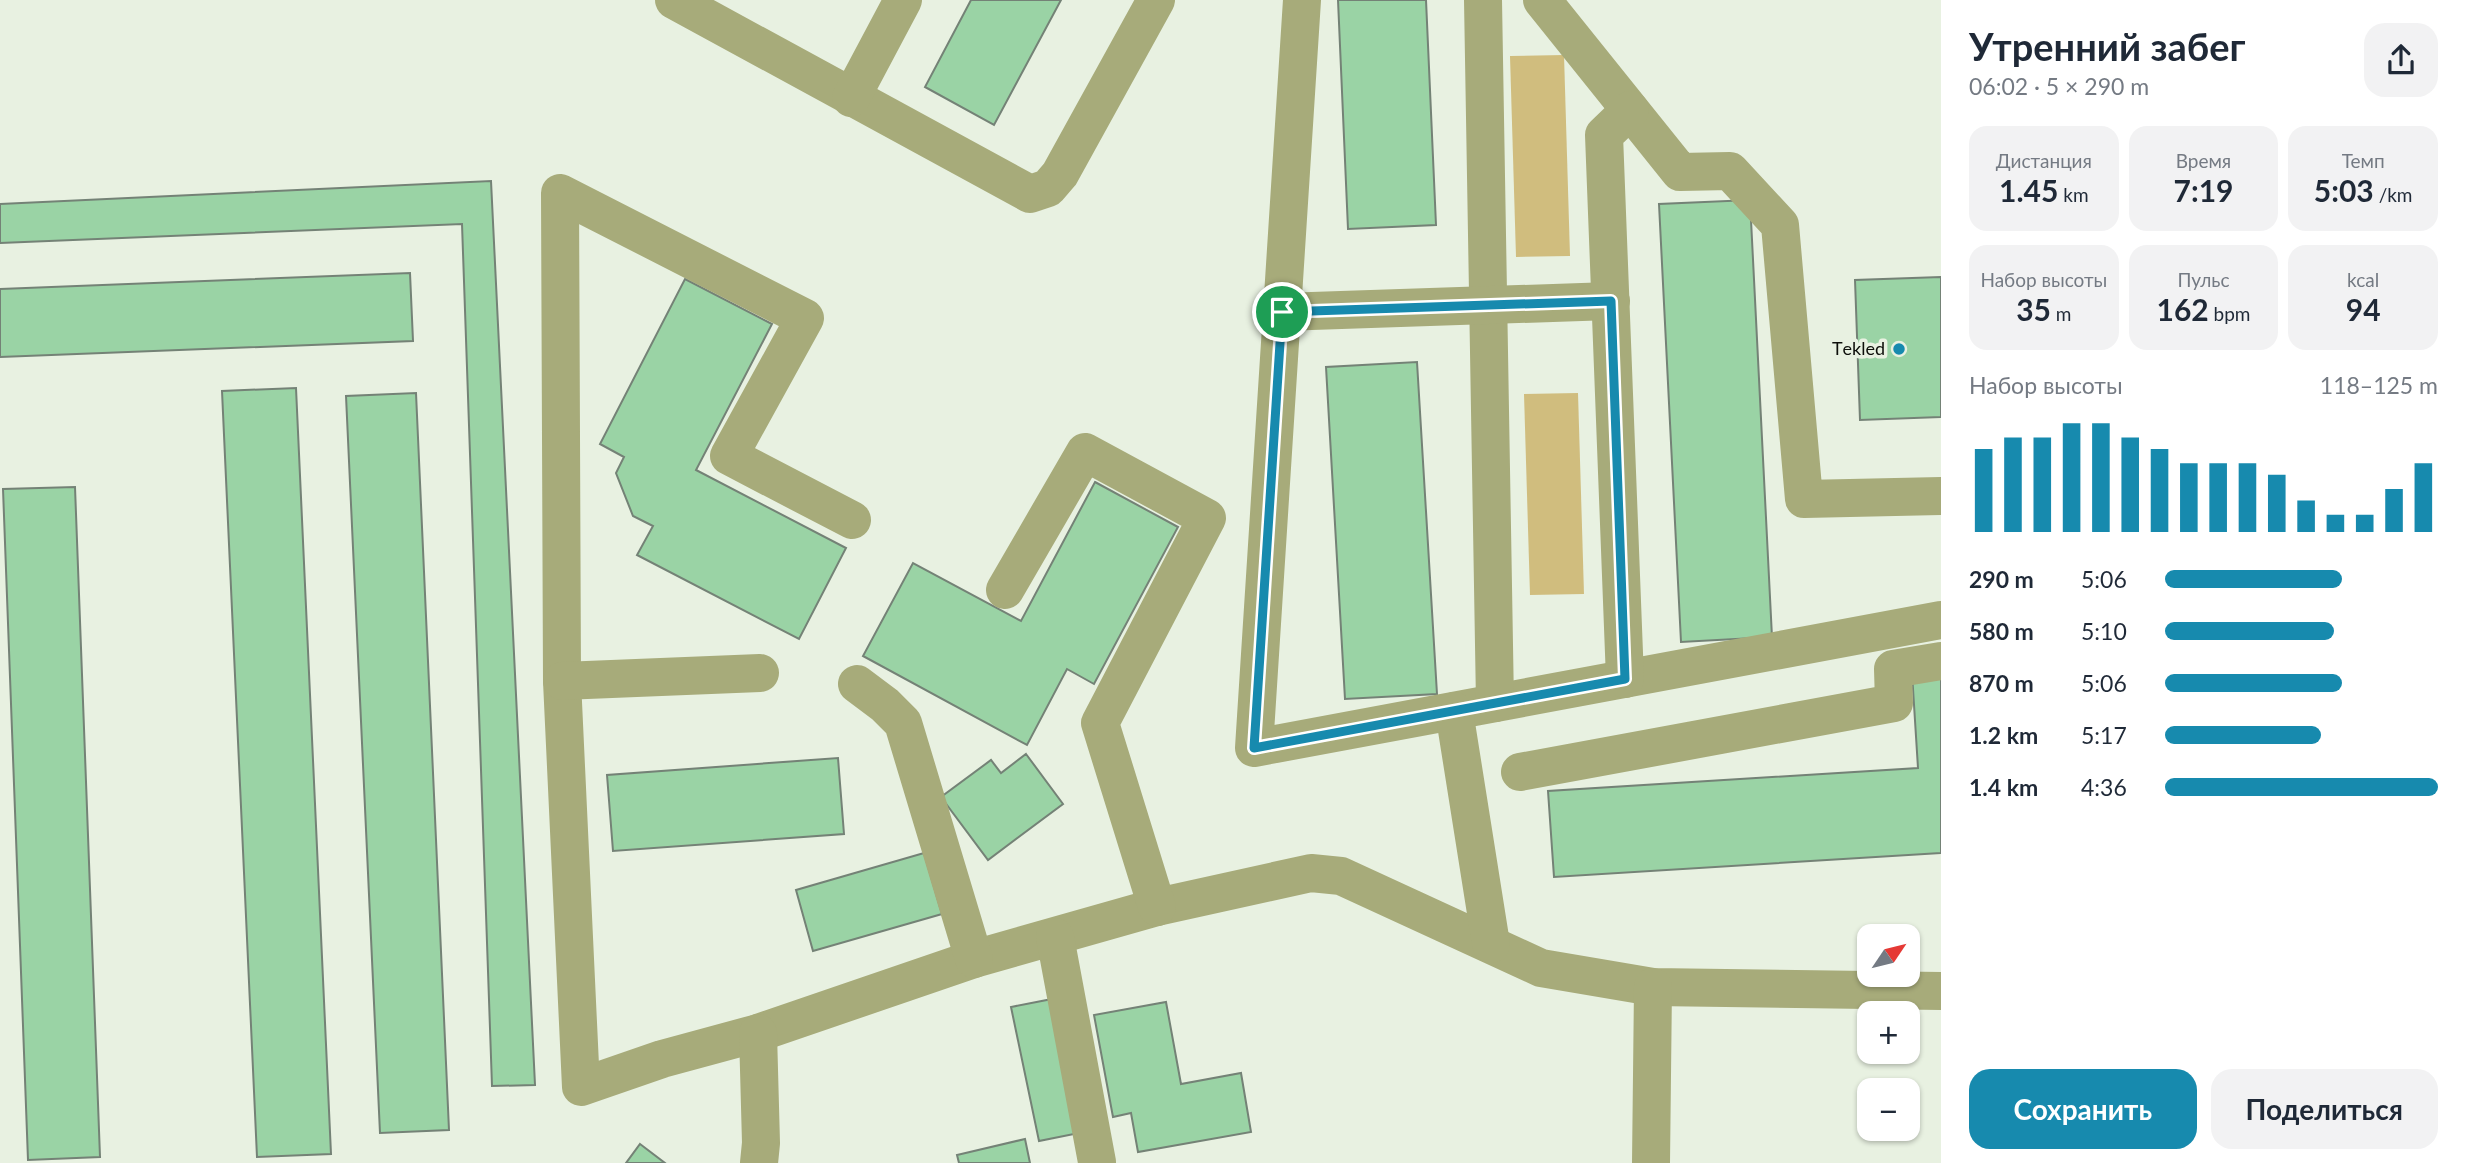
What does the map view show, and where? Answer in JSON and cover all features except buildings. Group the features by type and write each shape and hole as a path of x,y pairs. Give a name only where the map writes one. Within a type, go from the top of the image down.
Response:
{"street":[{"path":"674,0 1030,194 1048,188 1060,174 1156,0"},
{"path":"851,98 903,0"},
{"path":"1302,0 1254,748 1941,620"},
{"path":"1483,0 1495,703"},
{"path":"1542,0 1680,172 1730,171 1780,225 1804,499 1941,496"},
{"path":"1625,679 1604,135 1630,110"},
{"path":"852,520 729,456 805,317 559,193 562,681 581,1087 663,1059 758,1033 974,959 1157,907 1311,873 1340,876 1541,968 1653,987 1941,991"},
{"path":"1282,312 1611,301"},
{"path":"1005,590 1085,452 1207,518 1100,723 1157,907"},
{"path":"1520,772 1894,703 1893,669 1941,661"},
{"path":"562,681 760,673"},
{"path":"857,684 886,705 903,723 974,959"},
{"path":"1454,711 1491,944"},
{"path":"1055,937 1097,1161"},
{"path":"1651,1163 1653,987"},
{"path":"758,1033 761,1143 759,1163"}],"shaded area":[{"path":"1564,55 1570,256 1516,257 1510,56"},
{"path":"1578,393 1584,594 1530,595 1524,394"}],"place":[{"name":"Тekled","path":"1899,349"}],"route":[{"path":"1611,301 1625,679 1254,748 1282,312 1611,301"}]}
